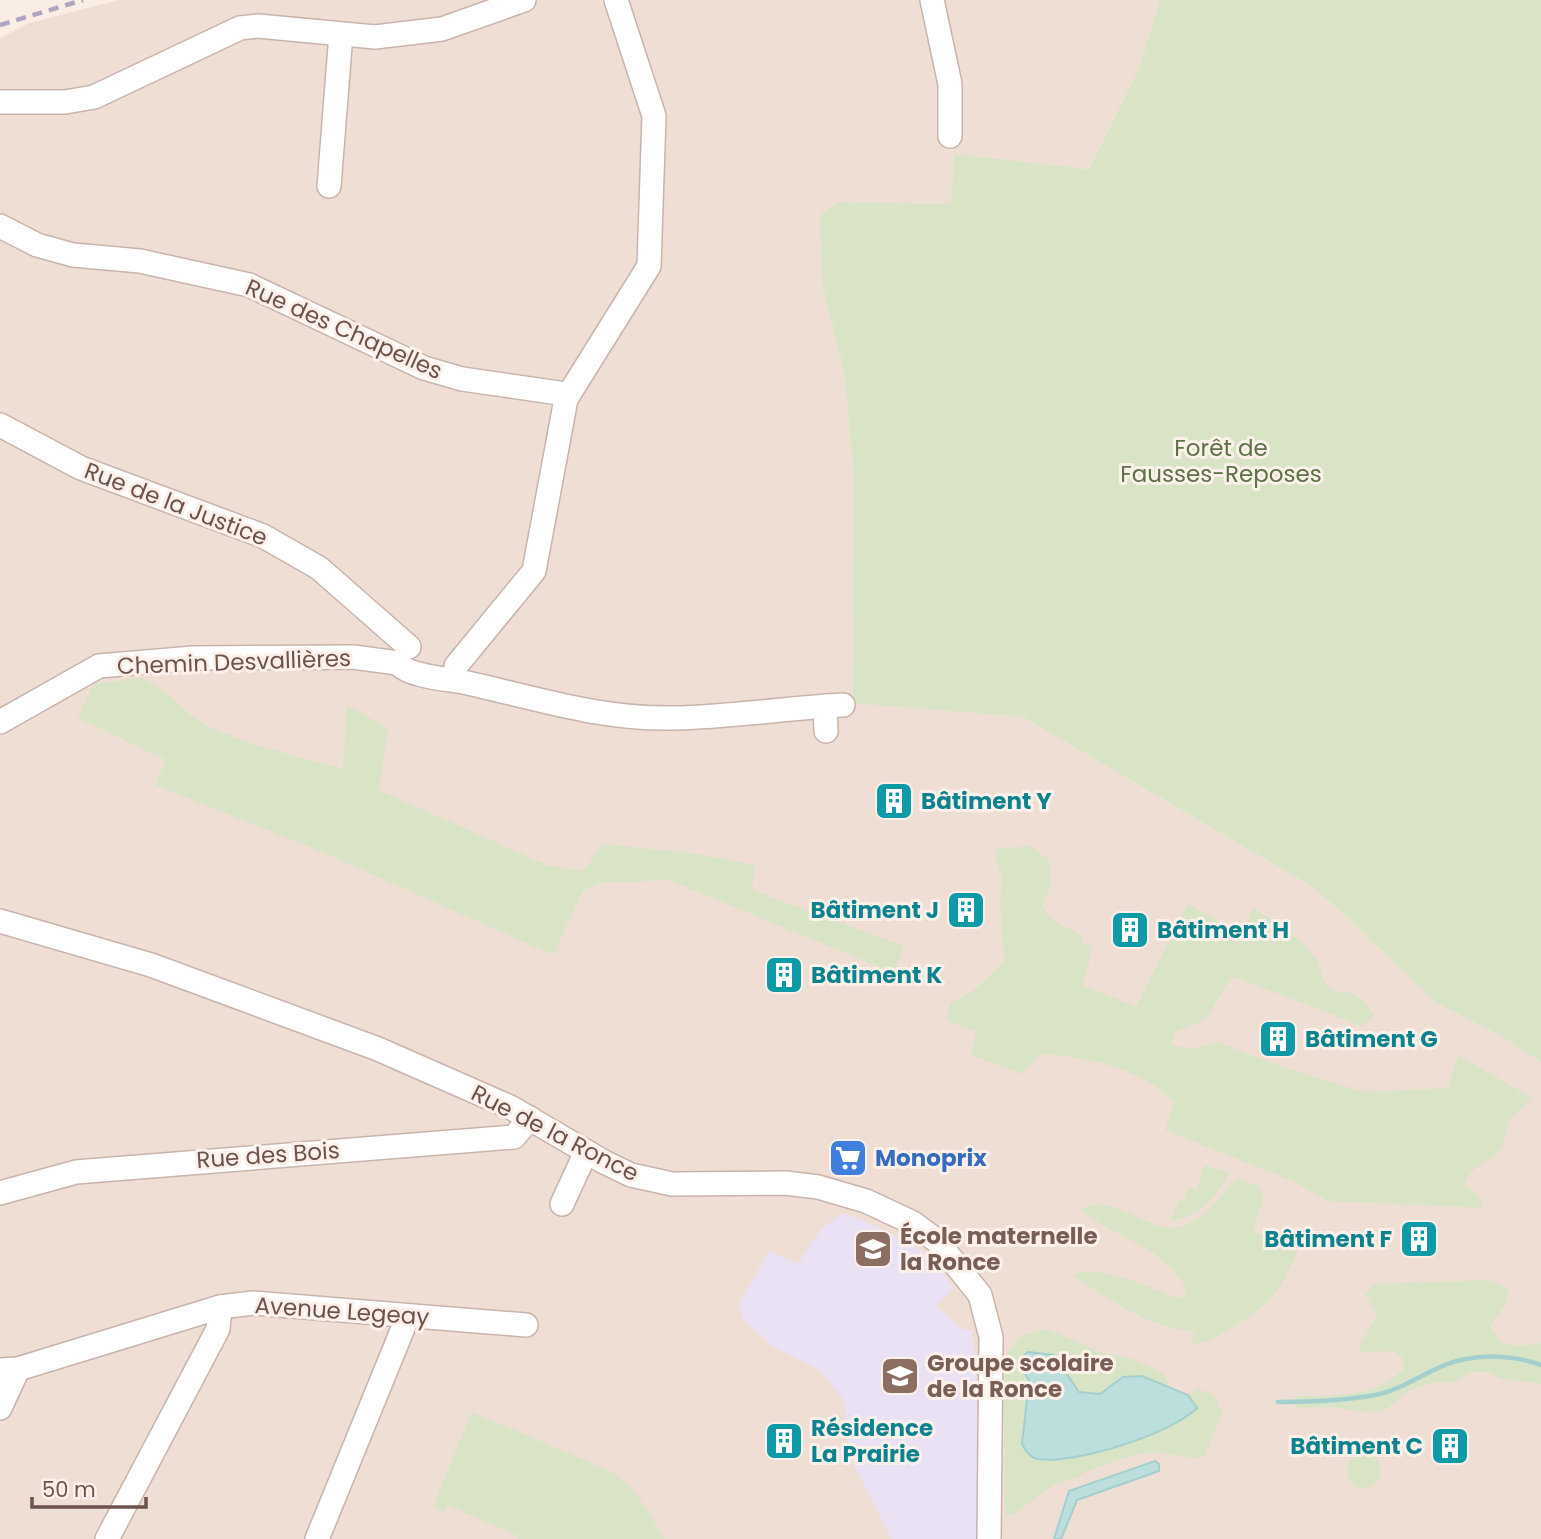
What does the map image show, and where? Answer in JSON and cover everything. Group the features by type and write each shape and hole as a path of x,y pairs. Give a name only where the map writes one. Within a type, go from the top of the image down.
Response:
{"street":[{"path":"0,102 65,102 94,97 240,28 258,26 375,37 442,29 524,0"},
{"path":"460,674 534,571 566,399 649,266 654,116 616,0"},
{"path":"932,0 950,84 950,136"},
{"path":"329,186 341,34"},
{"name":"Rue des Chapelles","path":"0,226 37,245 73,254 140,261 249,285 424,368 462,379 559,393 566,399"},
{"name":"Rue de la Justice","path":"0,425 81,468 263,536 319,568 411,660"},
{"name":"Chemin Desvallières","path":"0,722 99,666 207,658 353,657 411,660"},
{"path":"411,660 445,668 556,706 671,718 834,706 826,731"},
{"name":"Rue de la Ronce","path":"0,921 151,965 432,1071 530,1118 631,1175 672,1184 785,1183 818,1187 866,1201 913,1223 937,1241 980,1295 991,1336 989,1539"},
{"name":"Rue des Bois","path":"0,1193 76,1171 513,1138 530,1118"},
{"path":"562,1204 586,1152"},
{"name":"Avenue Legeay","path":"9,1369 220,1307 253,1303 526,1325"},
{"path":"107,1539 218,1329 220,1307"},
{"path":"317,1539 408,1316"},
{"path":"0,1408 9,1369"}],"shaded area":[{"path":"119,0 1160,0 1140,66 1089,169 954,154 951,204 838,202 823,287 844,371 854,473 853,702 1023,717 1308,884 1339,909 1435,1002 1501,1036 1541,1062 1541,1539 0,1539 0,38 29,23"},
{"name":"Groupe scolaire de la Ronce","path":"843,1213 878,1227 924,1252 954,1288 936,1306 962,1329 972,1331 977,1381 977,1539 892,1539 850,1457 844,1401 840,1395 820,1370 774,1347 744,1320 739,1304 769,1251 798,1264 821,1229"}],"green space":[{"name":"Forêt de Fausses-Reposes","path":"1160,0 1541,0 1541,1062 1501,1036 1435,1002 1339,909 1308,884 1023,717 853,703 854,473 844,371 823,287 820,216 838,202 951,204 954,154 1089,169 1140,66"},
{"path":"141,678 160,688 194,717 214,729 343,769 347,705 388,728 379,790 546,865 584,871 603,844 690,853 755,865 752,890 904,946 894,973 669,880 601,883 583,891 553,955 313,848 155,785 166,760 78,718 94,684"},
{"path":"1030,846 1049,860 1051,886 1042,906 1052,920 1082,935 1081,943 1092,947 1083,985 1136,1007 1188,904 1241,933 1254,908 1308,949 1317,960 1324,981 1331,989 1355,995 1375,1016 1362,1026 1232,976 1206,1019 1174,1033 1171,1045 1191,1049 1217,1042 1285,1068 1364,1092 1448,1088 1458,1055 1532,1098 1507,1123 1502,1147 1477,1167 1464,1184 1478,1195 1483,1208 1328,1201 1293,1181 1165,1130 1174,1102 1146,1080 1129,1072 1094,1061 1040,1054 1022,1074 971,1055 976,1032 947,1021 950,1004 973,991 1005,962 1000,908 1002,874 995,860 997,849"},
{"path":"1205,1165 1229,1173 1206,1204 1190,1215 1171,1221 1179,1200 1184,1201 1188,1187 1196,1190"},
{"path":"1238,1179 1257,1185 1264,1198 1254,1226 1256,1233 1278,1236 1297,1254 1272,1297 1234,1326 1211,1339 1191,1345 1194,1332 1144,1318 1073,1276 1082,1272 1109,1274 1178,1298 1183,1297 1187,1290 1178,1275 1166,1263 1081,1210 1092,1205 1104,1205 1156,1225 1180,1227 1198,1218"},
{"path":"1490,1280 1508,1288 1507,1302 1490,1326 1501,1342 1517,1346 1541,1343 1541,1384 1502,1379 1489,1372 1471,1372 1452,1383 1439,1382 1411,1389 1384,1411 1362,1412 1333,1407 1297,1408 1296,1396 1339,1395 1368,1390 1394,1378 1404,1368 1402,1357 1393,1351 1361,1352 1359,1348 1377,1314 1365,1294 1375,1284"},
{"path":"1047,1329 1100,1352 1133,1359 1164,1374 1168,1385 1116,1384 1100,1394 1079,1392 1054,1355 1022,1368 1029,1381 1021,1435 1038,1459 1099,1450 1164,1430 1196,1408 1188,1395 1198,1389 1213,1394 1222,1413 1204,1457 1155,1453 1123,1458 1054,1485 1012,1515 1005,1515 1004,1361 1011,1347 1020,1338"},
{"path":"472,1412 615,1473 636,1493 665,1539 518,1539 518,1536 448,1505 445,1512 433,1507"},
{"path":"1364,1454 1376,1459 1381,1471 1376,1483 1364,1488 1352,1483 1347,1471 1352,1459"}],"water":[{"path":"1028,1352 1054,1355 1079,1392 1100,1394 1123,1377 1142,1376 1188,1395 1197,1408 1166,1428 1121,1445 1074,1457 1037,1459 1026,1451 1022,1444 1029,1381 1021,1365 1022,1357"},
{"path":"1155,1461 1159,1464 1159,1471 1077,1500 1061,1539 1054,1539 1069,1491"}],"waterway":[{"path":"1278,1402 1327,1401 1375,1395 1398,1388 1443,1366 1475,1357 1504,1357 1541,1365"}],"railway":[{"path":"0,25 83,0"}],"place":[{"name":"Bâtiment Y","path":"894,801"},
{"name":"Bâtiment J","path":"966,910"},
{"name":"Bâtiment H","path":"1130,930"},
{"name":"Bâtiment K","path":"784,975"},
{"name":"Bâtiment G","path":"1278,1039"},
{"name":"Monoprix","path":"848,1158"},
{"name":"Bâtiment F","path":"1419,1239"},
{"name":"École maternelle la Ronce","path":"873,1249"},
{"name":"Groupe scolaire de la Ronce","path":"900,1376"},
{"name":"Résidence La Prairie","path":"784,1441"},
{"name":"Bâtiment C","path":"1450,1446"}]}
